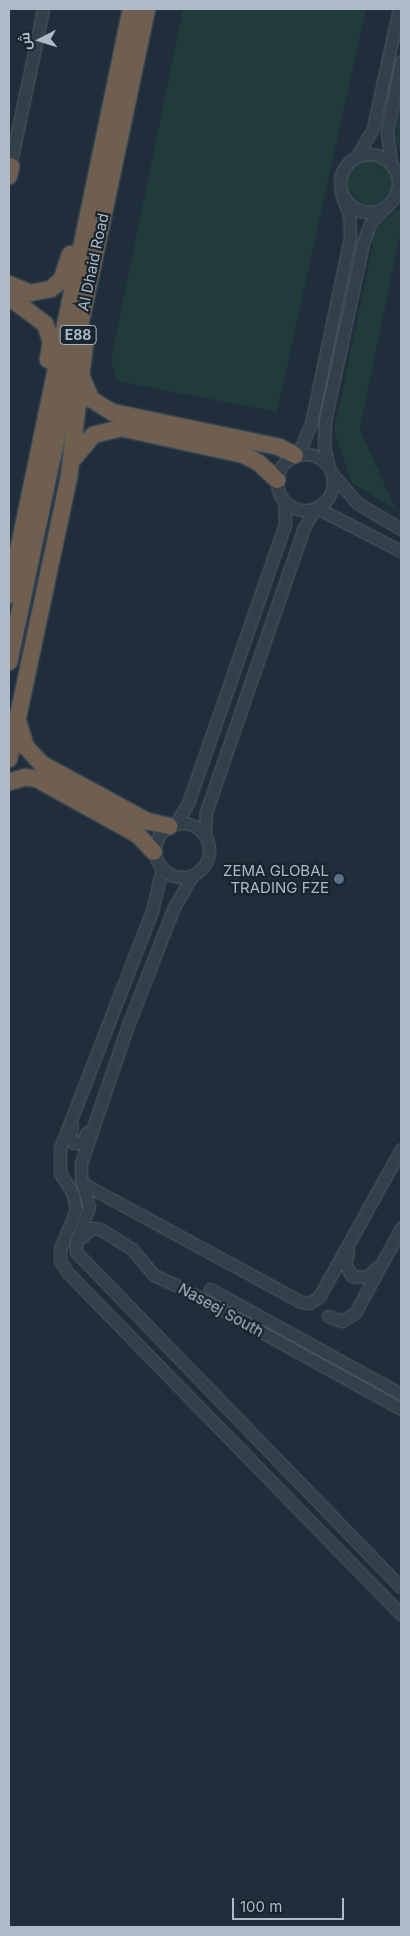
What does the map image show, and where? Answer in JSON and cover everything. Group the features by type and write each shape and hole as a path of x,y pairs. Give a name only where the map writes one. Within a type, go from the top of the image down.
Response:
{"highway":[{"name":"Al Dhaid Road","path":"9,595 131,9"},
{"name":"Al Dhaid Road","path":"9,662 147,9"},
{"path":"10,287 37,293 51,288 62,279 87,178 102,148"},
{"path":"10,287 41,320 50,335 51,347 36,420 39,450"},
{"path":"69,477 90,314 87,291"},
{"path":"82,374 91,399 112,412 284,448 297,454"},
{"path":"9,758 69,477 75,457 85,441 102,430 121,428 236,452 259,462 277,480"},
{"path":"18,717 26,747 42,764 147,821 173,825"},
{"path":"9,782 25,777 37,779 138,835 154,852"}],"street":[{"path":"9,171 43,9"},
{"path":"192,876 176,877 162,869 154,852 156,839 173,825 188,803 285,525 284,501 277,480 281,466 297,454 311,424 350,238 349,215 339,182 344,168 357,156 373,128 399,9"},
{"path":"401,61 387,133 391,164 398,186 392,200 370,224 363,243 325,421 324,447 333,475 356,503 401,529"},
{"path":"357,156 379,156 391,164"},
{"path":"341,193 345,201 359,211 376,212 384,208"},
{"path":"297,454 318,456 328,464"},
{"path":"333,475 332,491 316,508 303,530 206,812 205,835 208,857 203,868 192,876 174,907 80,1163 82,1182 88,1196 88,1213 75,1248 102,1282 401,1587"},
{"path":"284,501 298,509 316,508 401,551"},
{"path":"173,825 195,826 205,835"},
{"path":"162,869 152,911 59,1153 60,1173 76,1205 71,1226 59,1255 67,1272 401,1614"},
{"path":"75,1108 69,1135 74,1143 84,1140 96,1117"},
{"path":"82,1182 306,1303 319,1297 401,1149"},
{"name":"Naseej South","path":"90,1268 80,1252 80,1243 86,1231 96,1228 132,1249 154,1276 184,1289 401,1409"},
{"path":"328,1316 342,1321 353,1316 401,1228"},
{"path":"354,1234 344,1264 352,1276 360,1279 370,1276 387,1255"},
{"path":"88,1294 91,1285 102,1282"},
{"path":"210,1289 401,1394"}],"green space":[{"path":"183,9 366,9 277,412 117,381 111,359"},
{"path":"401,95 401,157 396,137"},
{"path":"368,156 378,158 386,163 391,171 393,181 391,191 386,199 378,204 368,206 358,204 350,199 345,191 343,181 345,171 350,163 358,158"},
{"path":"401,208 401,229 360,429 396,510 352,483 334,430 373,245 369,239 390,213"}],"place":[{"name":"ZEMA GLOBAL TRADING FZE","path":"339,879"}]}
